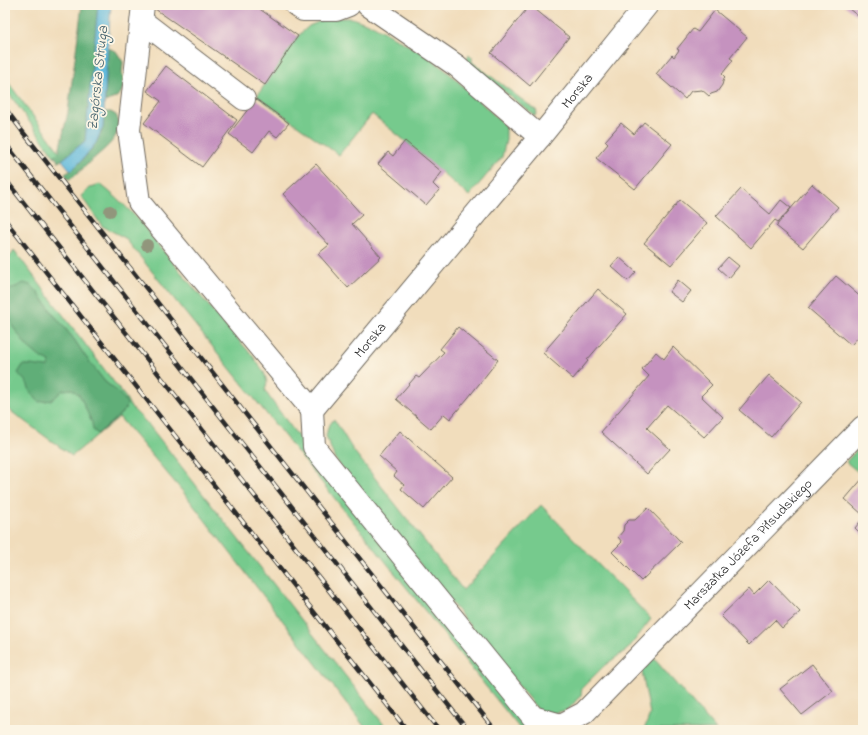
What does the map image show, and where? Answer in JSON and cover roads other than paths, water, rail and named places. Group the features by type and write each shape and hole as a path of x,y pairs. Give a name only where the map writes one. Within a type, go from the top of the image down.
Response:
{"street":[{"path":"296,5 303,10 336,10 349,5"},
{"path":"368,5 457,66 540,137"},
{"name":"Morska","path":"312,410 540,137 647,5"},
{"path":"142,13 244,99"},
{"path":"142,13 129,130 139,202 312,410"},
{"name":"Marszałka Józefa Piłsudskiego","path":"312,410 314,447 533,717 561,725 584,713 863,427"}],"water":[{"name":"Zagórska Struga","path":"98,5 111,5 103,127 96,143 71,171 62,160 85,141"}],"railway":[{"path":"5,108 495,730"},
{"path":"5,143 468,730"},
{"path":"5,179 439,730"},
{"path":"5,220 407,730"}]}
